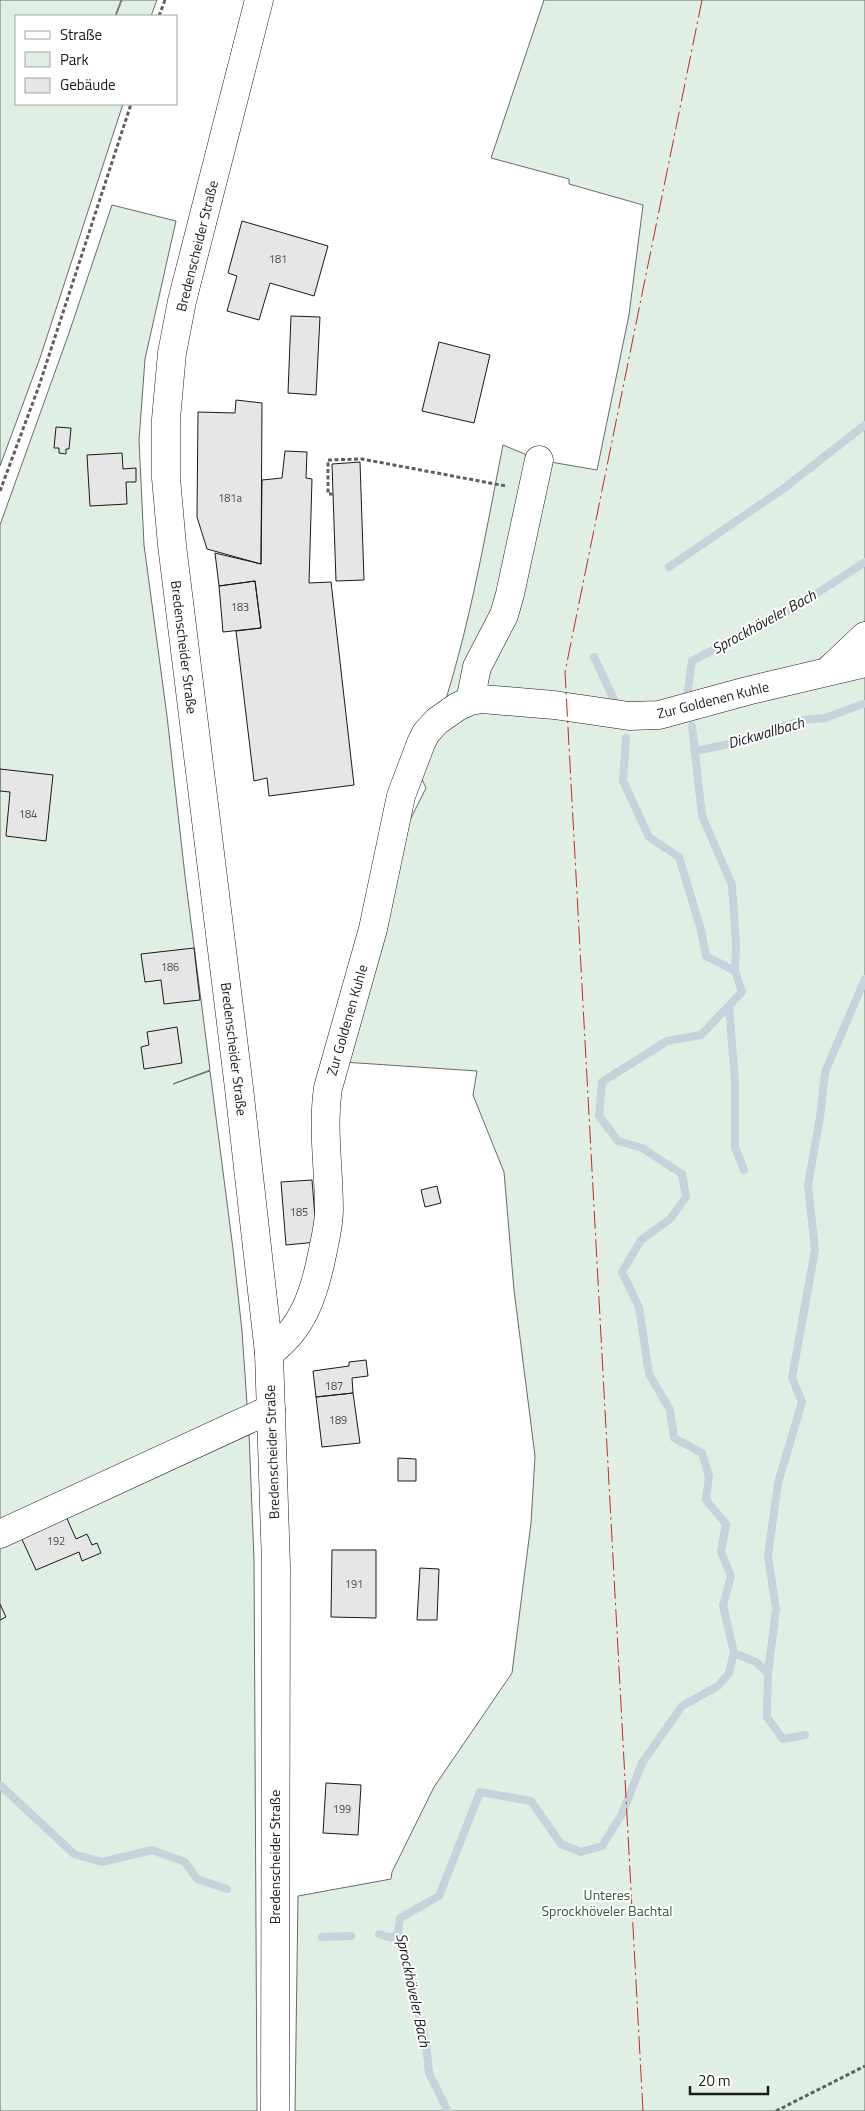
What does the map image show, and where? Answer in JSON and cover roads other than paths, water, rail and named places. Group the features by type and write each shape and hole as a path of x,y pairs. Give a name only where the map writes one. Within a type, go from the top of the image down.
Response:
{"main road":[{"name":"Bredenscheider Straße","path":"259,0 181,309 172,353 166,419 166,469 172,545 241,1098 269,1353 276,1566 275,2111"},
{"path":"470,701 477,667 504,615 539,460"},
{"path":"828,671 865,636"},
{"name":"Zur Goldenen Kuhle","path":"269,1353 283,1343 294,1330 308,1306 316,1282 328,1221 324,1135 324,1111 328,1088 373,929 401,796 415,756 426,733 451,711 470,701 491,699 643,717 673,713 747,691 865,663"},
{"path":"0,1534 271,1409"}],"waterway":[{"path":"669,567 783,489 865,425"},
{"name":"Sprockhöveler Bach","path":"687,696 692,661 799,605 865,562"},
{"path":"594,657 617,706"},
{"name":"Dickwallbach","path":"696,751 733,743 803,720 825,718 863,704"},
{"name":"Sprockhöveler Bach","path":"448,2111 429,2073 426,2043 398,1933 400,1918 439,1896 480,1792 531,1801 561,1844 581,1852 602,1846 622,1814 642,1763 682,1706 718,1686 729,1673 734,1653 723,1605 731,1576 721,1552 726,1524 706,1500 709,1476 702,1453 674,1438 670,1410 649,1374 639,1307 622,1272 641,1240 670,1219 686,1197 682,1174 642,1148 618,1141 599,1116 602,1082 667,1041 701,1035 742,992 735,971 736,944 732,885 702,816 692,726"},
{"path":"626,738 623,781 649,837 679,857 701,930 706,956 735,971"},
{"path":"805,1735 783,1739 767,1717 768,1673 776,1609 768,1556 778,1483 802,1402 792,1378 815,1250 808,1185 820,1117 825,1072 865,979"},
{"path":"729,1006 735,1081 735,1147 744,1170"},
{"path":"734,1653 756,1662 768,1673"},
{"path":"0,1785 74,1854 102,1862 152,1850 185,1862 197,1879 227,1889"},
{"path":"379,1934 392,1938 398,1933"},
{"path":"322,1937 351,1936"}],"park label":[{"name":"Unteres Sprockhöveler Bachtal","path":"607,1904"}]}
